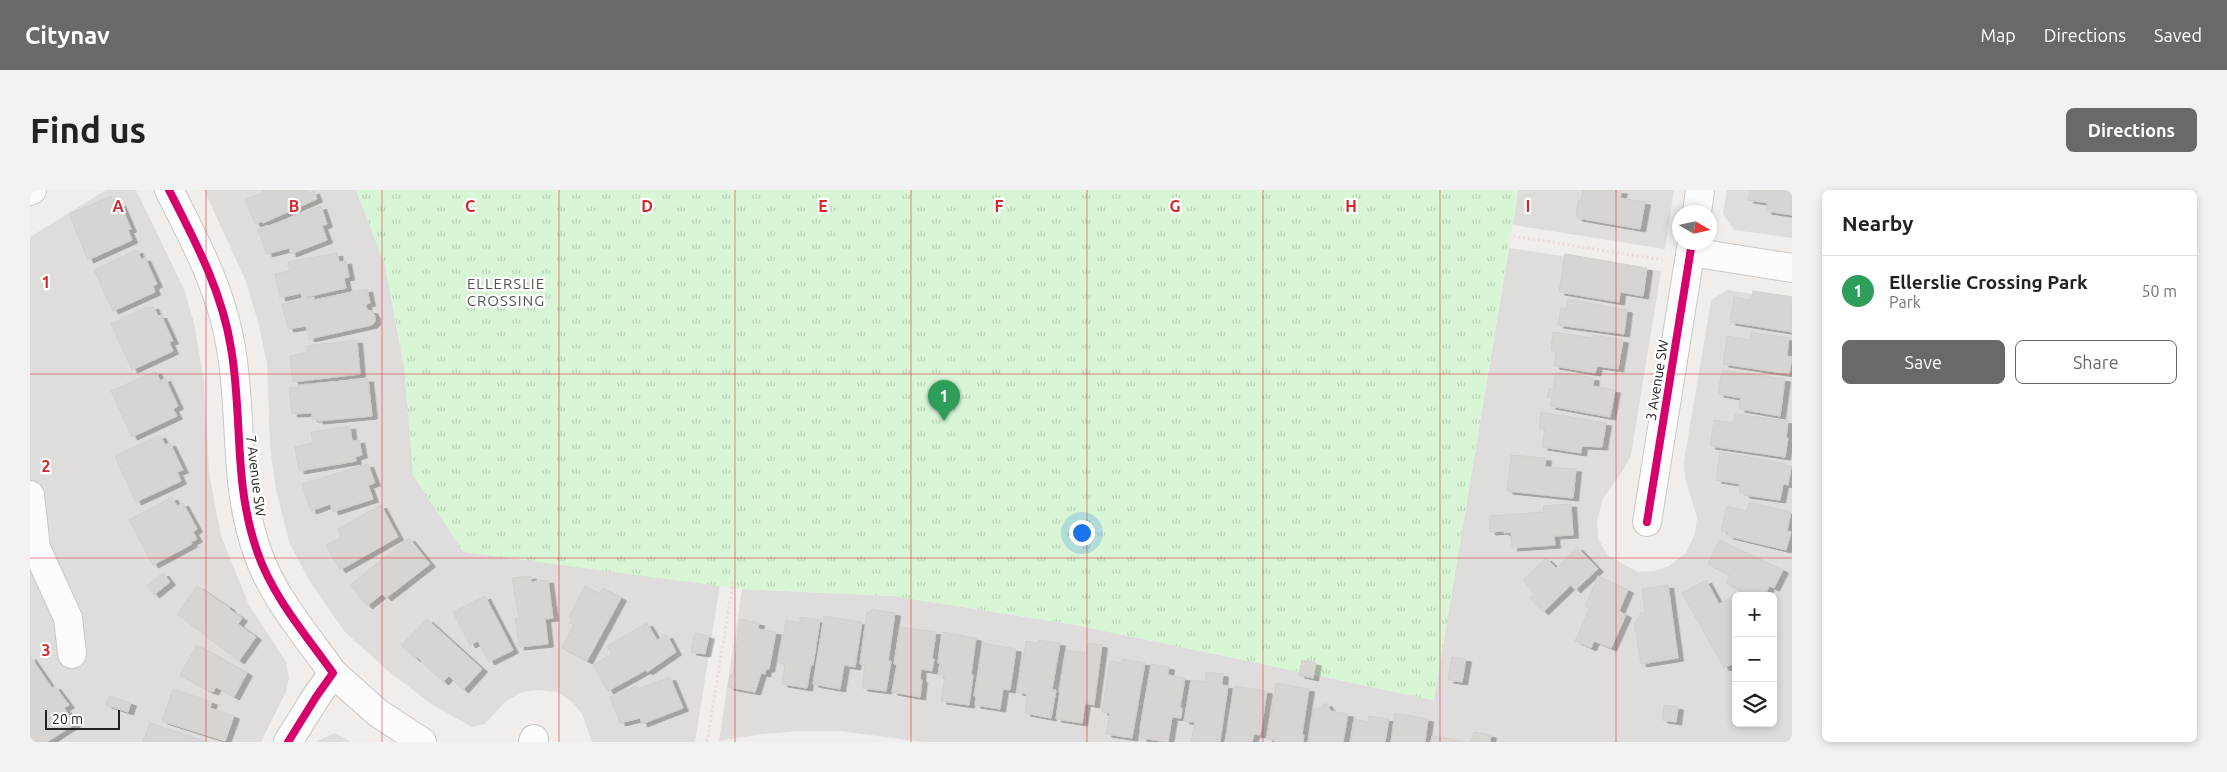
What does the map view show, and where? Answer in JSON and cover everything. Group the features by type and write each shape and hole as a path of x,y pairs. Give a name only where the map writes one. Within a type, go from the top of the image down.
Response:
{"street":[{"name":"7 Avenue SW","path":"169,190 210,273 227,328 234,371 238,451 243,493 257,553 274,589 333,674 378,713 422,742"},
{"path":"1698,205 1700,190"},
{"path":"1684,252 1792,268"},
{"name":"3 Avenue SW","path":"1646,522 1684,252"},
{"path":"30,494 36,548 68,618 72,654"},
{"path":"288,742 333,674"}],"path":[{"path":"1513,236 1684,252"},
{"path":"707,742 733,582"}],"shaded area":[{"path":"106,190 136,190 184,289 194,323 204,381 209,473 221,536 249,605 286,662 289,678 286,692 261,742 30,742 30,237"},
{"path":"204,190 356,190 385,265 404,367 463,551 720,585 695,742 592,742 582,714 571,701 557,692 538,690 522,692 505,702 485,724 472,727 431,704 387,670 345,632 310,582 289,542 276,490 270,447 267,363 258,322 245,279"},
{"path":"1518,190 1674,190 1665,249 1513,225"},
{"path":"1727,190 1792,190 1792,238 1734,230 1723,214"},
{"path":"1509,248 1661,271 1631,455 1624,469 1603,499 1597,521 1598,538 1607,555 1638,572 1654,571 1669,566 1686,553 1695,533 1697,517 1685,479 1684,461 1711,300 1727,290 1792,300 1792,742 924,742 839,731 799,731 762,734 719,741 742,589 893,596 1076,625 1434,700"},
{"path":"335,733 351,742 316,742 317,741"}],"green space":[{"path":"356,190 1518,190 1434,700 1076,625 893,596 742,589 463,552 413,475 404,367 385,265"}],"building":[{"path":"262,190 308,190 309,193 314,191 317,199 263,223 263,221 255,224 245,199 263,193"},
{"path":"1583,190 1622,191 1620,198 1645,202 1640,229 1577,218 1578,201 1581,201"},
{"path":"1750,190 1792,190 1792,215 1766,211 1768,203 1748,200"},
{"path":"111,196 115,205 120,203 131,229 128,230 132,240 88,260 69,214"},
{"path":"321,206 327,224 322,226 327,240 291,254 289,248 267,254 258,230"},
{"path":"137,250 141,259 145,258 157,284 153,286 155,292 113,311 94,270"},
{"path":"337,253 339,262 346,261 349,277 344,278 346,288 302,298 301,293 280,298 275,274 290,271 288,262"},
{"path":"1565,254 1647,268 1643,296 1620,292 1619,302 1559,292"},
{"path":"367,289 370,303 366,304 367,310 372,311 375,316 375,322 372,325 309,339 306,326 288,329 282,304 314,297 314,300"},
{"path":"1753,291 1792,297 1792,332 1730,322 1734,297 1751,300"},
{"path":"1568,299 1627,310 1624,334 1558,325 1561,308 1566,309"},
{"path":"153,306 158,316 161,315 173,341 169,342 173,351 132,370 111,324"},
{"path":"1553,332 1593,338 1593,335 1623,340 1618,369 1597,366 1595,373 1554,366 1556,351 1551,350"},
{"path":"1751,332 1789,338 1787,356 1792,357 1789,374 1723,364 1727,336 1750,340"},
{"path":"357,340 360,374 293,382 290,356 307,352 307,346"},
{"path":"1722,370 1785,379 1780,416 1739,409 1741,398 1718,394"},
{"path":"156,371 160,381 165,378 178,406 173,409 177,416 132,437 111,391"},
{"path":"1556,372 1594,378 1593,386 1615,390 1610,417 1550,406 1552,398 1547,397 1549,389 1553,389"},
{"path":"368,379 372,416 318,421 317,419 312,419 312,413 292,414 289,388 298,387 298,385"},
{"path":"1541,412 1606,423 1602,447 1582,446 1581,453 1542,447 1545,429 1539,428"},
{"path":"1735,414 1788,421 1785,457 1710,446 1714,420 1734,423"},
{"path":"350,426 352,441 359,440 362,455 355,457 356,461 299,471 295,447 313,443 311,432"},
{"path":"160,435 165,445 170,443 183,470 177,472 181,481 136,502 115,456"},
{"path":"1720,452 1786,464 1786,466 1791,467 1788,485 1783,484 1780,500 1744,495 1744,493 1739,492 1740,484 1716,480"},
{"path":"1511,455 1546,458 1545,467 1576,469 1573,498 1507,491"},
{"path":"368,464 375,483 368,485 373,499 333,512 330,504 311,511 302,484"},
{"path":"172,497 177,506 183,503 197,529 193,532 197,539 191,542 192,544 153,565 129,520"},
{"path":"1749,502 1791,512 1787,531 1791,532 1786,550 1728,536 1728,533 1721,531 1727,506 1747,511"},
{"path":"1571,504 1573,535 1554,536 1555,545 1512,548 1511,532 1490,532 1489,516 1544,512 1543,506"},
{"path":"381,505 398,537 340,570 326,545 341,537 338,529"},
{"path":"409,538 430,564 386,598 382,594 367,606 350,585"},
{"path":"1719,540 1783,570 1774,588 1769,586 1767,592 1744,592 1726,583 1730,575 1708,564"},
{"path":"1577,547 1598,569 1575,590 1571,585 1543,612 1530,598 1535,594 1523,580 1546,558 1556,568"},
{"path":"163,573 170,582 154,595 147,586"},
{"path":"531,576 531,582 548,580 553,618 545,619 548,644 519,647 515,618 519,618 512,578"},
{"path":"1598,576 1628,590 1619,611 1626,615 1611,648 1594,641 1591,648 1575,641 1590,608 1585,606"},
{"path":"1706,580 1719,604 1732,597 1732,664 1724,668 1682,593"},
{"path":"1668,585 1678,658 1641,664 1634,622 1640,617 1640,613 1645,612 1642,589"},
{"path":"197,586 242,618 238,624 256,637 239,661 177,614"},
{"path":"585,586 599,594 603,588 621,598 587,661 562,648 574,625 569,623 572,619 569,617"},
{"path":"485,596 513,650 489,662 478,641 470,645 453,612"},
{"path":"871,609 895,613 888,661 891,661 886,691 862,688 865,665 860,664 867,612 870,613"},
{"path":"824,616 862,622 855,667 844,665 840,689 813,684"},
{"path":"800,617 820,620 813,665 811,664 807,688 782,684 785,664 779,663 786,620 800,623"},
{"path":"427,619 482,669 463,690 449,676 443,682 417,657 415,659 401,645"},
{"path":"740,619 759,623 758,629 776,632 769,669 766,669 765,674 761,673 755,692 728,687 730,675 733,675"},
{"path":"647,623 657,640 667,635 676,652 647,672 646,670 608,691 593,665 612,654 607,646"},
{"path":"900,627 936,632 932,671 921,669 920,697 892,692 897,665 894,664"},
{"path":"942,632 976,638 969,705 941,701 945,676 938,675"},
{"path":"695,633 709,636 705,654 691,652"},
{"path":"1038,640 1060,643 1052,690 1056,690 1051,718 1025,713 1027,694 1017,692 1026,641 1038,643"},
{"path":"983,643 1016,649 1010,690 1003,689 1000,709 975,705 976,696 974,696"},
{"path":"1088,643 1102,645 1094,705 1085,703 1082,723 1056,719 1067,650 1086,653"},
{"path":"197,645 247,673 234,697 216,687 213,692 207,690 180,675"},
{"path":"30,656 52,688 55,686 69,705 64,708 75,724 47,742 30,742"},
{"path":"1452,657 1466,659 1462,682 1448,680"},
{"path":"1122,659 1145,663 1132,738 1106,734 1110,713 1102,712 1110,661 1121,663"},
{"path":"1302,660 1316,663 1313,678 1299,675"},
{"path":"1151,664 1169,667 1168,675 1185,678 1180,708 1182,708 1181,718 1172,717 1168,742 1141,738 1142,729 1140,729"},
{"path":"1206,672 1223,674 1222,685 1228,686 1220,742 1191,742 1195,722 1184,721 1191,680 1205,682"},
{"path":"670,677 683,708 642,724 640,718 620,723 610,697 636,686 638,689"},
{"path":"1276,683 1309,689 1302,734 1304,735 1303,742 1275,742 1275,740 1267,739"},
{"path":"1234,686 1267,691 1260,735 1254,734 1252,742 1225,742"},
{"path":"173,689 212,702 210,708 234,716 225,741 162,721"},
{"path":"109,696 131,703 128,712 106,705"},
{"path":"1326,703 1331,711 1348,714 1343,742 1308,742 1314,708 1318,709"},
{"path":"1664,705 1678,707 1676,722 1662,720"},
{"path":"1395,713 1428,719 1425,742 1391,742"},
{"path":"1369,716 1389,719 1385,742 1351,742 1354,719 1368,722"},
{"path":"150,723 207,742 143,742"},
{"path":"1474,732 1491,735 1490,742 1471,742"},
{"path":"1432,736 1465,741 1465,742 1431,742"}],"cycle path":[{"path":"169,190 206,267 227,327 235,374 241,475 249,525 257,551 271,584 301,630 333,673 288,742"},
{"path":"1647,522 1691,250"}],"place":[{"name":"Ellerslie Crossing Park","path":"944,421"}],"district":[{"name":"ELLERSLIE CROSSING","path":"506,292"}]}
